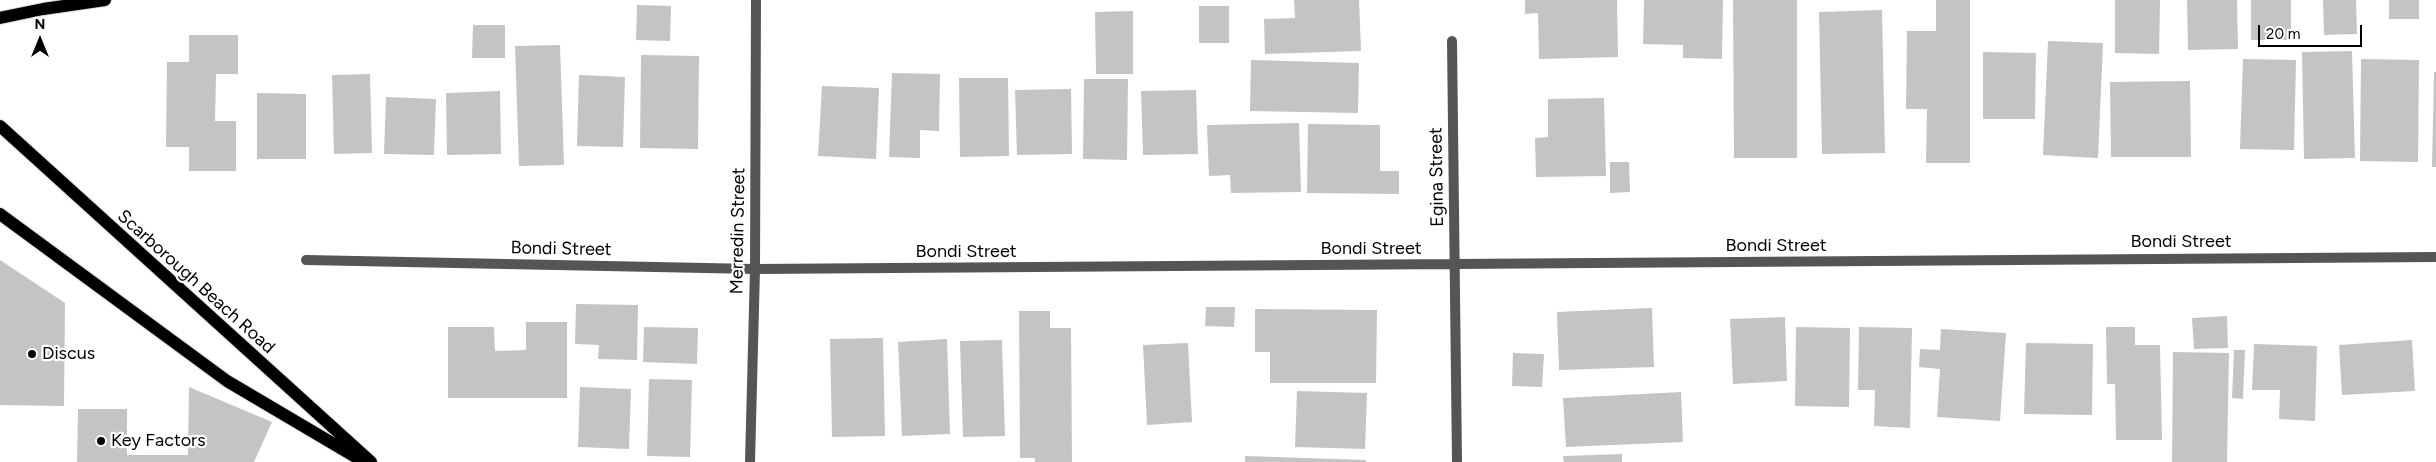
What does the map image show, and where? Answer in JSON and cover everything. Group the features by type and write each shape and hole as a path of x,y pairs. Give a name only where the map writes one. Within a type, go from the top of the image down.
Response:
{"main road":[{"path":"0,18 43,9 105,0"},
{"name":"Scarborough Beach Road","path":"0,126 370,462"},
{"path":"0,214 226,381 364,462"}],"street":[{"name":"Merredin Street","path":"750,462 755,269 756,0"},
{"name":"Egina Street","path":"1452,41 1457,462"},
{"name":"Bondi Street","path":"306,260 755,269 2436,257"}],"building":[{"path":"1294,0 1359,0 1361,51 1265,54 1264,19 1295,18"},
{"path":"1525,0 1617,0 1618,57 1539,59 1538,13 1525,14"},
{"path":"1644,0 1723,0 1722,59 1683,58 1683,45 1643,44"},
{"path":"1733,0 1797,0 1797,158 1734,158"},
{"path":"1936,0 1970,0 1970,163 1926,163 1927,109 1906,109 1907,31 1936,31"},
{"path":"2115,0 2160,0 2159,54 2115,53"},
{"path":"2187,0 2237,0 2238,49 2188,50"},
{"path":"2251,0 2291,0 2291,40 2251,40"},
{"path":"2323,0 2356,0 2357,34 2324,35"},
{"path":"2389,0 2419,0 2419,19 2389,19"},
{"path":"637,5 671,6 670,41 636,40"},
{"path":"1199,6 1229,6 1229,43 1199,43"},
{"path":"1882,10 1885,153 1822,154 1819,12"},
{"path":"1133,11 1133,74 1096,74 1095,12"},
{"path":"473,25 505,25 505,58 472,58"},
{"path":"189,35 238,35 238,74 216,74 215,121 236,121 236,171 189,171 189,147 166,147 167,62 189,62"},
{"path":"2048,41 2103,43 2098,158 2043,155"},
{"path":"560,45 564,165 519,166 515,46"},
{"path":"2352,51 2355,158 2304,159 2302,52"},
{"path":"1983,52 2036,53 2035,119 1983,119"},
{"path":"641,55 699,56 698,149 640,148"},
{"path":"2243,59 2296,60 2294,150 2240,149"},
{"path":"2361,59 2419,60 2418,162 2360,161"},
{"path":"1251,60 1359,63 1358,113 1250,111"},
{"path":"2434,72 2436,72 2436,167 2432,167"},
{"path":"892,73 940,74 939,131 920,130 920,158 889,157"},
{"path":"370,74 372,153 334,154 332,75"},
{"path":"579,75 625,77 623,147 577,146"},
{"path":"959,78 1008,78 1009,156 960,157"},
{"path":"1084,79 1128,79 1127,160 1083,159"},
{"path":"2190,81 2191,157 2111,157 2110,82"},
{"path":"822,86 879,88 876,159 818,156"},
{"path":"1071,89 1072,154 1017,155 1015,90"},
{"path":"1196,90 1198,154 1143,155 1141,91"},
{"path":"500,91 501,154 447,155 446,93"},
{"path":"257,93 306,94 306,159 257,159"},
{"path":"386,97 436,99 434,155 384,154"},
{"path":"1604,98 1606,176 1536,177 1535,138 1548,137 1548,99"},
{"path":"1299,123 1301,192 1231,193 1230,175 1209,176 1207,125"},
{"path":"1308,124 1380,125 1380,171 1399,171 1399,194 1307,193"},
{"path":"1610,162 1629,162 1630,192 1610,193"},
{"name":"Discus","path":"0,260 65,303 64,406 0,405"},
{"path":"576,304 638,305 637,360 598,359 599,345 575,344"},
{"path":"1206,307 1235,307 1234,327 1205,326"},
{"path":"1652,308 1654,367 1559,370 1557,312"},
{"path":"1255,309 1377,310 1376,383 1270,383 1270,352 1255,352"},
{"path":"1019,311 1050,311 1050,328 1071,328 1072,462 1035,462 1035,458 1020,458"},
{"path":"2227,316 2228,348 2194,349 2192,318"},
{"path":"1785,317 1787,381 1733,384 1730,319"},
{"path":"526,322 567,322 567,398 448,398 448,327 494,327 495,351 526,350"},
{"path":"644,327 698,328 697,364 643,362"},
{"path":"1796,327 1850,328 1849,407 1795,406"},
{"path":"1859,327 1912,328 1910,428 1874,426 1875,390 1858,390"},
{"path":"2106,327 2135,327 2135,345 2160,345 2162,440 2116,440 2115,384 2107,384"},
{"path":"1941,329 2006,333 2000,421 1937,417 1940,369 1919,367 1920,349 1940,350"},
{"path":"883,338 885,436 832,437 830,339"},
{"path":"947,339 950,434 902,436 898,342"},
{"path":"1002,340 1005,436 963,437 960,341"},
{"path":"2412,340 2415,391 2342,395 2339,345"},
{"path":"1188,343 1192,422 1147,425 1143,345"},
{"path":"2026,343 2093,344 2092,415 2024,414"},
{"path":"2254,344 2317,346 2315,421 2279,419 2280,390 2252,390"},
{"path":"2234,350 2245,350 2243,399 2232,398"},
{"path":"2173,352 2229,353 2227,462 2172,462"},
{"path":"1513,353 1544,354 1542,387 1512,386"},
{"path":"649,379 692,380 690,457 647,456"},
{"path":"189,387 272,422 254,462 77,462 78,409 127,409 127,455 188,455"},
{"path":"580,387 631,389 629,449 578,447"},
{"path":"1297,391 1367,393 1365,449 1295,447"},
{"path":"1681,392 1683,442 1566,447 1563,398"},
{"path":"1622,454 1622,462 1564,462 1563,456"},
{"path":"1245,456 1366,460 1366,462 1245,462"}],"place":[{"name":"Discus","path":"32,354"},
{"name":"Key Factors","path":"101,441"}]}
